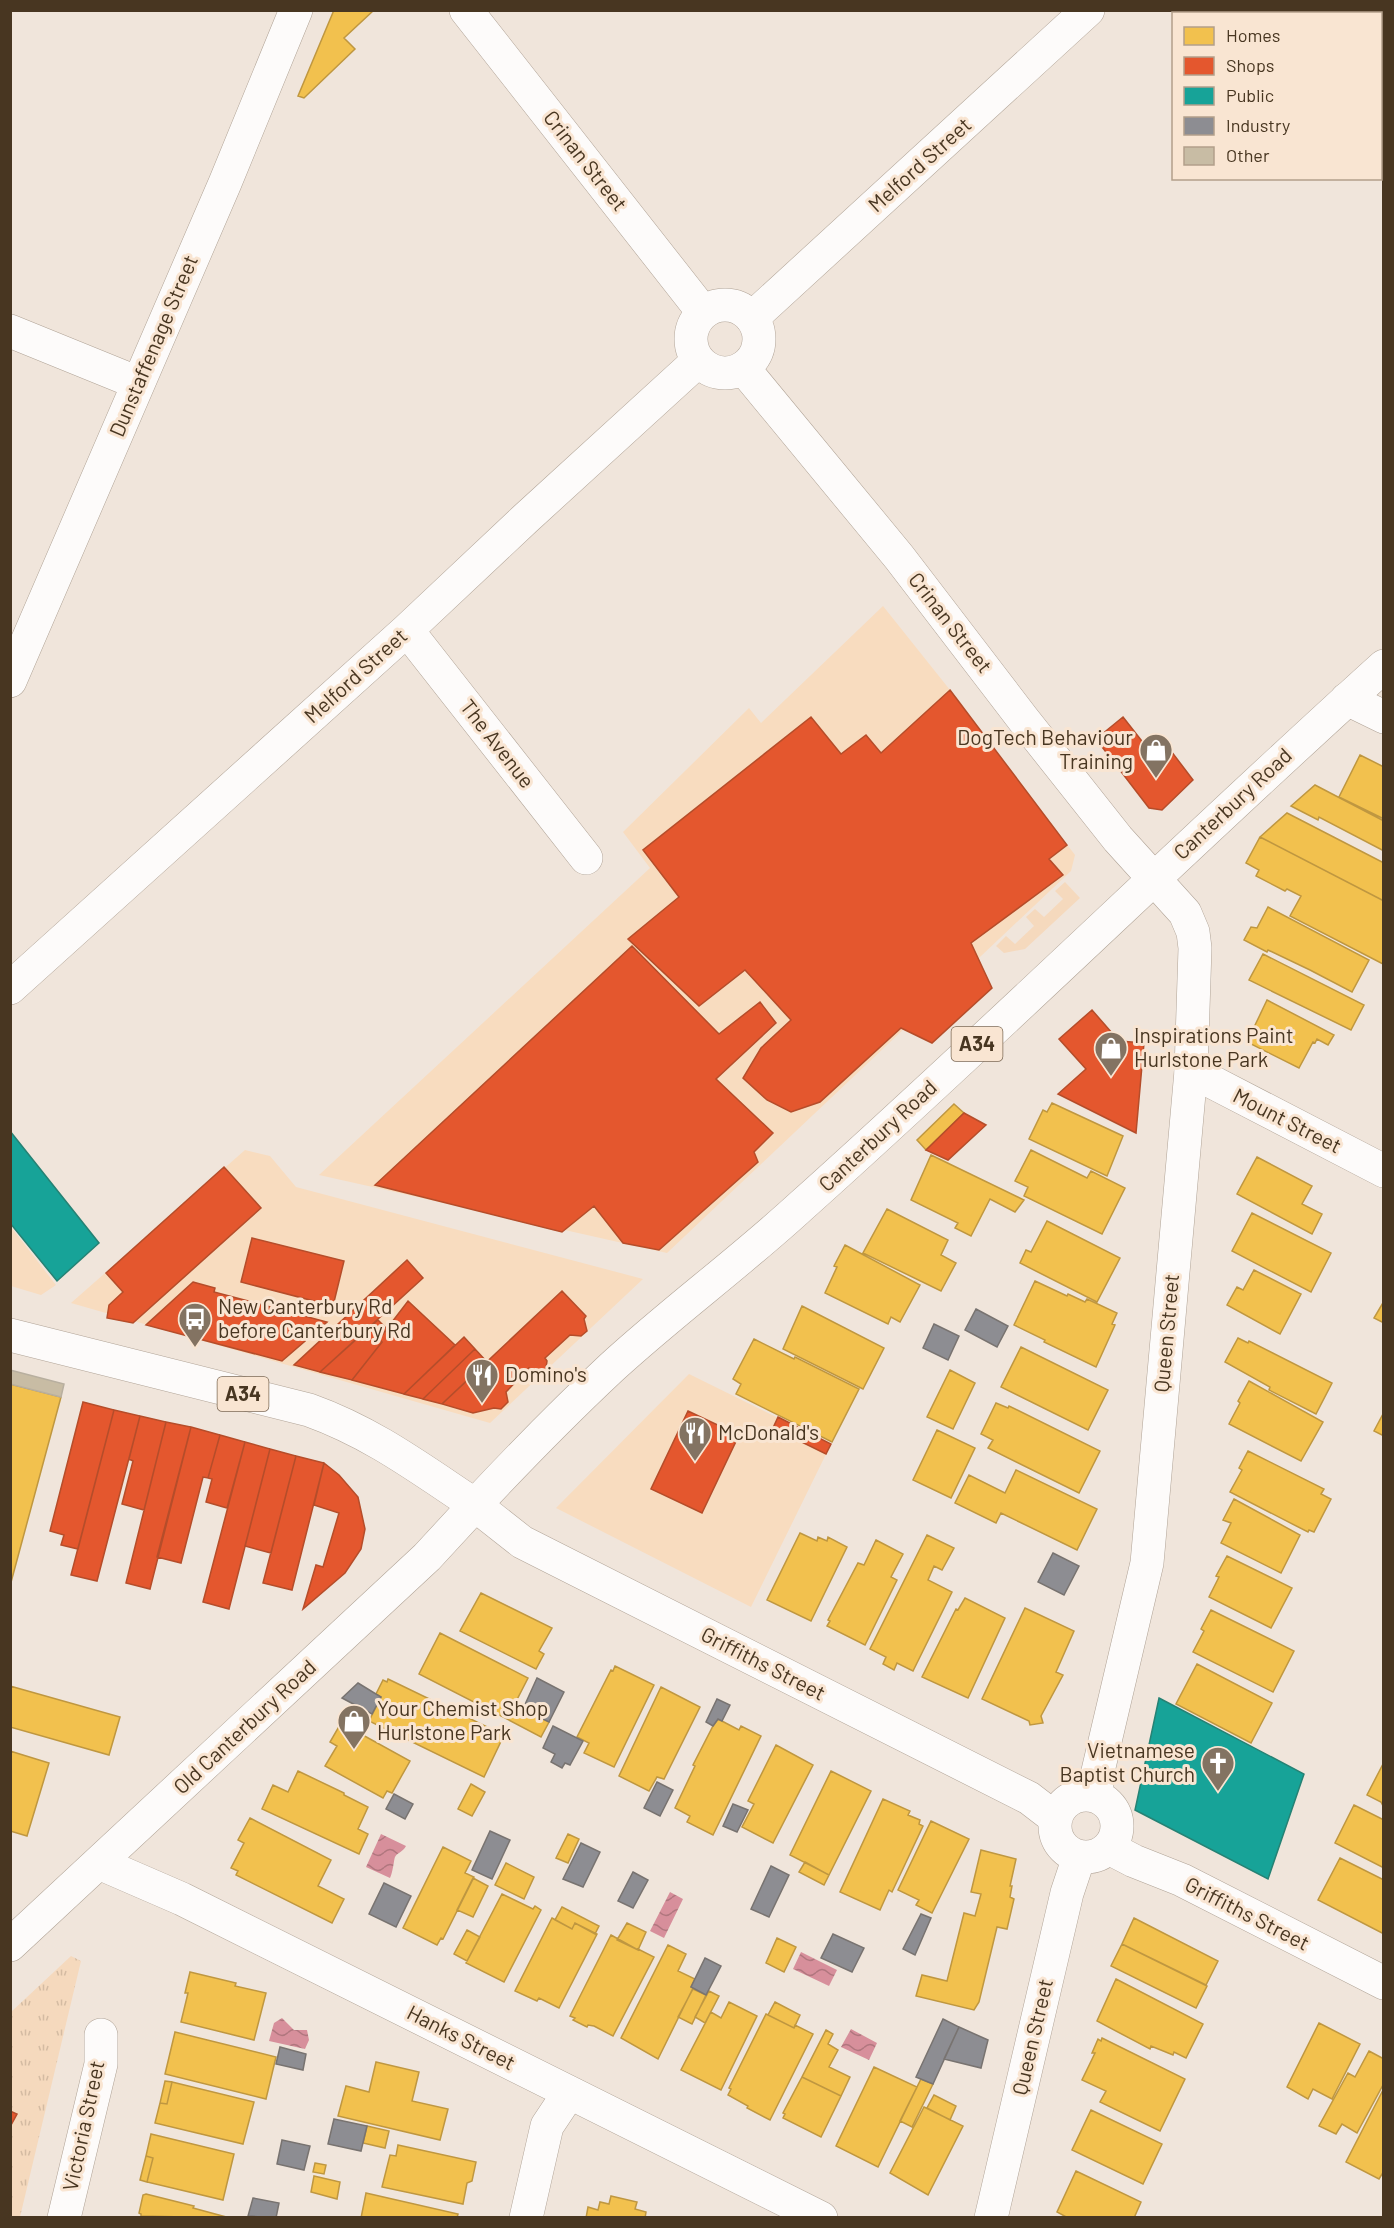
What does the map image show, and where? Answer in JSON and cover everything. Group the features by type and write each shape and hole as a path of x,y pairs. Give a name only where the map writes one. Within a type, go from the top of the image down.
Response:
{"main road":[{"name":"Dunstaffenage Street","path":"10,681 225,183 296,10"},
{"name":"Crinan Street","path":"466,10 703,312"},
{"name":"Melford Street","path":"752,318 1088,10"},
{"path":"724,304 744,311 752,318 758,329 757,353 744,369 726,374 716,373 698,361 693,351 692,329 703,312 713,306 724,304"},
{"path":"10,331 138,383"},
{"name":"Melford Street","path":"10,988 407,630 698,361"},
{"name":"Crinan Street","path":"744,369 906,565 1030,729 1153,879"},
{"name":"The Avenue","path":"407,630 586,858"},
{"name":"Canterbury Road","path":"475,1505 520,1456 612,1367 799,1209 1383,666"},
{"path":"1347,699 1383,717"},
{"name":"Queen Street","path":"1096,1796 1098,1771 1147,1563 1191,1071 1195,948 1193,932 1185,913 1153,879"},
{"name":"Mount Street","path":"1191,1071 1383,1171"},
{"name":"A34","path":"10,1335 319,1414 368,1435 475,1505"},
{"name":"Griffiths Street","path":"475,1505 522,1542 1029,1798 1055,1818"},
{"name":"Old Canterbury Road","path":"10,1946 427,1557 475,1505"},
{"path":"1076,1796 1096,1796 1113,1809 1118,1829 1094,1853 1067,1852 1059,1843 1054,1831 1055,1818 1059,1808 1066,1801 1076,1796"},
{"name":"Queen Street","path":"991,2217 1067,1893 1094,1853"},
{"name":"Griffiths Street","path":"1094,1853 1134,1861 1182,1880 1383,1983"},
{"name":"Hanks Street","path":"99,1863 193,1904 822,2217"},
{"name":"Victoria Street","path":"64,2217 101,2064 100,2035"},
{"path":"525,2217 547,2126 569,2093"}],"shaded area":[{"path":"883,606 1075,855 1071,871 667,1253 319,1175 650,868 623,832 749,708 761,723"},
{"path":"245,1150 270,1156 296,1187 643,1279 490,1423 71,1303"},
{"path":"11,1227 56,1285 41,1295 11,1286"},
{"path":"689,1374 831,1444 751,1607 556,1508"}],"green space":[{"path":"1065,882 1080,898 1025,949 1004,953 996,946 1006,936 1015,944 1034,926 1026,917 1035,909 1044,917 1063,899 1055,891"},
{"path":"71,1956 81,1961 20,2217 11,2218 11,2012"}],"water":[{"path":"381,1834 406,1846 395,1857 390,1878 366,1867"},
{"path":"670,1892 683,1899 664,1938 650,1931"},
{"path":"801,1952 837,1970 829,1986 793,1969"},
{"path":"282,2018 294,2030 307,2030 309,2040 305,2049 269,2041 274,2023"},
{"path":"851,2029 877,2043 869,2060 841,2047"}],"building: Homes":[{"path":"334,10 374,10 344,38 355,49 304,98 298,96"},
{"path":"1360,755 1384,767 1384,819 1339,797"},
{"path":"1315,785 1384,821 1384,851 1319,817 1318,820 1291,806"},
{"path":"1287,813 1384,863 1384,901 1260,837"},
{"path":"1260,837 1384,901 1383,964 1290,916 1301,896 1287,889 1285,891 1256,876 1259,870 1246,863"},
{"path":"1268,907 1369,960 1352,992 1244,940 1251,927 1257,928"},
{"path":"1263,954 1364,1005 1351,1030 1249,980"},
{"path":"1267,1000 1334,1035 1328,1045 1317,1039 1315,1043 1313,1042 1299,1068 1247,1042"},
{"path":"1052,1103 1123,1136 1107,1176 1029,1139 1043,1110 1047,1112"},
{"path":"954,1104 964,1113 926,1150 917,1140"},
{"path":"1031,1150 1087,1178 1091,1171 1125,1188 1102,1234 1024,1196 1028,1187 1015,1181"},
{"path":"931,1155 1024,1200 1015,1212 990,1199 971,1236 955,1228 958,1223 911,1200"},
{"path":"1257,1157 1312,1186 1302,1204 1322,1214 1312,1234 1237,1194"},
{"path":"887,1209 948,1240 941,1255 956,1263 941,1291 863,1253"},
{"path":"1252,1213 1331,1253 1311,1292 1232,1251"},
{"path":"1047,1221 1120,1258 1097,1302 1020,1263 1026,1250 1031,1252"},
{"path":"845,1245 920,1285 900,1322 891,1317 888,1324 825,1293 837,1267 834,1266"},
{"path":"1254,1270 1301,1294 1280,1334 1227,1305 1237,1287 1243,1290"},
{"path":"1035,1281 1067,1296 1068,1294 1085,1302 1087,1299 1117,1313 1112,1324 1115,1325 1096,1367 1014,1325"},
{"path":"1384,1301 1384,1323 1374,1318"},
{"path":"802,1306 884,1348 863,1389 783,1349"},
{"path":"1238,1338 1248,1343 1249,1341 1332,1383 1316,1414 1269,1390 1270,1387 1225,1362"},
{"path":"754,1339 859,1389 832,1442 736,1394 741,1384 733,1379"},
{"path":"1021,1347 1108,1390 1088,1430 1001,1387"},
{"path":"950,1370 975,1383 953,1429 927,1417"},
{"path":"1249,1381 1323,1422 1301,1461 1229,1424"},
{"path":"10,1384 61,1397 10,1586"},
{"path":"996,1403 1008,1408 1009,1406 1100,1451 1079,1493 988,1448 993,1440 981,1434"},
{"path":"1384,1412 1384,1436 1374,1431"},
{"path":"937,1430 975,1448 951,1498 913,1480"},
{"path":"1248,1451 1324,1489 1321,1494 1331,1499 1314,1532 1309,1530 1308,1532 1230,1492 1242,1470 1239,1468"},
{"path":"1016,1470 1097,1509 1077,1550 1001,1513 996,1523 955,1503 969,1475 1005,1493"},
{"path":"1234,1499 1300,1535 1281,1573 1221,1543 1231,1523 1223,1520"},
{"path":"800,1533 817,1541 818,1537 827,1541 828,1537 847,1547 811,1621 767,1600"},
{"path":"927,1535 954,1548 942,1570 934,1566 928,1580 952,1592 913,1671 897,1663 894,1670 883,1664 886,1657 870,1649"},
{"path":"876,1540 903,1554 891,1577 897,1580 865,1645 827,1626 858,1563 864,1565"},
{"path":"1227,1556 1292,1588 1271,1628 1209,1597 1219,1577 1216,1576"},
{"path":"481,1593 552,1628 539,1651 544,1654 536,1669 460,1631"},
{"path":"965,1598 1005,1618 968,1698 922,1677 956,1609 958,1610"},
{"path":"1025,1608 1074,1631 1056,1672 1063,1675 1041,1716 1043,1723 1030,1725 1029,1721 982,1699"},
{"path":"1211,1610 1294,1651 1273,1692 1193,1652 1204,1631 1201,1629"},
{"path":"440,1633 528,1678 507,1719 419,1674"},
{"path":"1197,1664 1272,1703 1251,1743 1176,1704"},
{"path":"615,1666 654,1685 614,1767 584,1753 589,1743 577,1737"},
{"path":"388,1679 504,1735 484,1777 369,1721 381,1697 376,1694 383,1680 387,1682"},
{"path":"10,1686 120,1717 109,1755 10,1727"},
{"path":"661,1687 700,1707 664,1779 657,1777 649,1791 619,1776"},
{"path":"515,1703 525,1705 523,1709 549,1722 541,1737 507,1719"},
{"path":"718,1719 739,1730 741,1726 761,1736 713,1835 687,1822 690,1816 675,1808 695,1766 693,1765"},
{"path":"341,1723 410,1761 392,1793 387,1791 383,1798 325,1766 337,1746 330,1742"},
{"path":"776,1745 813,1765 773,1843 742,1827 754,1804 748,1801"},
{"path":"10,1751 49,1763 27,1836 10,1831"},
{"path":"1384,1762 1384,1808 1381,1802 1367,1795"},
{"path":"298,1771 368,1807 358,1829 368,1834 359,1854 262,1809 273,1785 288,1792"},
{"path":"831,1771 871,1791 829,1875 790,1855"},
{"path":"471,1784 485,1792 472,1816 458,1809"},
{"path":"883,1799 910,1811 908,1815 920,1820 919,1824 923,1826 892,1892 889,1890 880,1910 840,1892"},
{"path":"1354,1805 1384,1820 1384,1868 1335,1843"},
{"path":"250,1818 331,1860 318,1886 344,1899 332,1923 236,1875 238,1871 231,1868 244,1843 238,1840"},
{"path":"931,1821 969,1839 932,1913 916,1905 919,1900 898,1890"},
{"path":"568,1834 579,1839 568,1863 556,1858"},
{"path":"443,1847 471,1861 465,1873 474,1877 443,1939 441,1938 437,1945 403,1928"},
{"path":"981,1850 1016,1859 1010,1886 1012,1886 1010,1897 1014,1899 1007,1929 997,1927 979,2002 974,2010 916,1996 922,1975 947,1981 964,1913 975,1916 981,1894 971,1892"},
{"path":"1340,1858 1384,1880 1384,1934 1318,1900"},
{"path":"805,1862 829,1875 824,1885 799,1872"},
{"path":"506,1863 534,1877 524,1899 495,1885"},
{"path":"473,1878 488,1886 473,1917 457,1910"},
{"path":"502,1894 533,1909 535,1906 541,1910 504,1982 466,1963"},
{"path":"562,1907 599,1926 595,1934 575,1923 572,1929 555,1920"},
{"path":"552,1918 572,1929 575,1923 597,1934 559,2008 539,1998 537,2001 515,1991"},
{"path":"1134,1918 1218,1961 1206,1985 1122,1944"},
{"path":"627,1923 646,1932 638,1950 617,1940"},
{"path":"467,1930 480,1937 467,1961 454,1954"},
{"path":"611,1935 654,1957 613,2036 594,2026 588,2025 587,2027 570,2016"},
{"path":"777,1938 796,1947 784,1972 766,1963"},
{"path":"1122,1944 1207,1986 1196,2008 1111,1966"},
{"path":"668,1945 686,1954 678,1971 695,1979 691,1987 693,1988 658,2059 621,2038"},
{"path":"190,1972 266,1993 254,2040 181,2022"},
{"path":"1116,1979 1203,2024 1186,2058 1151,2046 1150,2049 1097,2021"},
{"path":"693,1989 706,1995 692,2024 678,2017"},
{"path":"709,1991 719,1996 705,2023 695,2017"},
{"path":"729,2002 757,2016 721,2090 681,2070 711,2012 721,2018"},
{"path":"775,2002 800,2015 794,2028 768,2015"},
{"path":"766,2014 794,2028 795,2025 813,2034 770,2120 728,2095 731,2089 729,2088"},
{"path":"1319,2023 1360,2044 1332,2099 1313,2089 1308,2099 1287,2087"},
{"path":"826,2030 833,2034 828,2044 838,2050 829,2067 850,2077 841,2096 802,2077"},
{"path":"175,2032 276,2057 266,2099 165,2074"},
{"path":"1102,2038 1185,2079 1160,2131 1100,2102 1106,2091 1082,2080 1095,2053 1092,2053 1098,2039 1101,2041"},
{"path":"1369,2051 1384,2059 1384,2083 1357,2133 1342,2124 1336,2134 1319,2126 1348,2073 1355,2077"},
{"path":"376,2062 419,2072 412,2101 448,2109 440,2140 338,2116 346,2086 369,2092"},
{"path":"874,2067 917,2087 878,2167 836,2146"},
{"path":"802,2077 841,2096 821,2137 783,2118 785,2114 783,2113"},
{"path":"921,2079 933,2084 912,2127 900,2121"},
{"path":"165,2081 172,2082 167,2104 160,2103"},
{"path":"172,2082 254,2102 243,2144 155,2123 160,2103 167,2104"},
{"path":"1383,2090 1384,2171 1379,2179 1346,2162"},
{"path":"934,2095 956,2106 950,2120 927,2108"},
{"path":"924,2107 963,2126 928,2195 890,2173"},
{"path":"1091,2110 1162,2144 1143,2184 1072,2150"},
{"path":"367,2126 389,2131 385,2148 363,2143"},
{"path":"151,2134 234,2154 223,2200 147,2182 153,2158 146,2156"},
{"path":"398,2145 476,2162 472,2181 467,2183 463,2204 382,2187 390,2155 396,2156"},
{"path":"146,2156 153,2158 147,2182 140,2180"},
{"path":"315,2163 326,2165 324,2174 313,2172"},
{"path":"1076,2171 1141,2202 1134,2218 1068,2218 1057,2212"},
{"path":"314,2176 340,2182 337,2199 311,2192"},
{"path":"366,2193 458,2214 457,2218 361,2218"},
{"path":"143,2195 230,2218 141,2216 139,2213"},
{"path":"611,2196 637,2202 635,2209 646,2212 645,2218 586,2218 588,2207 598,2210 600,2202 609,2204"}],"building: Shops":[{"path":"950,690 1067,845 1049,859 1063,875 971,943 992,988 932,1043 901,1028 820,1102 791,1112 767,1100 743,1078 761,1048 791,1020 745,970 699,1006 628,939 679,897 643,850 811,717 841,754 866,735 881,753"},
{"path":"1123,717 1152,754 1165,743 1193,780 1162,810 1149,808 1096,739"},
{"path":"632,946 719,1034 760,1002 776,1023 716,1079 773,1133 754,1152 758,1162 659,1250 623,1243 594,1206 562,1232 375,1185"},
{"path":"1092,1010 1119,1041 1144,1043 1136,1133 1058,1094 1086,1069 1059,1039"},
{"path":"964,1113 986,1125 948,1160 926,1150"},
{"path":"224,1167 261,1208 133,1323 107,1318 109,1305 123,1292 106,1273"},
{"path":"252,1238 344,1261 333,1306 241,1282"},
{"path":"407,1260 423,1278 320,1372 294,1365"},
{"path":"193,1282 215,1288 214,1292 327,1322 282,1361 146,1325"},
{"path":"562,1291 586,1316 584,1319 587,1331 581,1336 570,1335 545,1358 546,1368 541,1373 533,1373 529,1368 506,1392 508,1402 501,1409 494,1408 473,1413 442,1404"},
{"path":"408,1301 455,1345 404,1394 352,1380 382,1342 379,1339"},
{"path":"378,1320 387,1329 379,1339 382,1342 352,1380 320,1372"},
{"path":"464,1337 475,1349 423,1399 404,1394"},
{"path":"475,1349 487,1362 442,1404 423,1399"},
{"path":"83,1402 114,1410 78,1549 61,1545 64,1535 50,1531"},
{"path":"114,1410 140,1416 97,1581 71,1575"},
{"name":"McDonald's","path":"688,1411 739,1435 702,1513 651,1489"},
{"path":"140,1416 166,1422 144,1510 122,1504 133,1461 129,1459"},
{"path":"778,1417 831,1444 826,1454 773,1428"},
{"path":"166,1422 191,1427 150,1589 126,1583"},
{"path":"191,1427 220,1435 208,1478 203,1477 181,1563 157,1557"},
{"path":"220,1435 245,1442 227,1508 206,1502 212,1479 208,1478"},
{"path":"245,1442 270,1449 229,1609 203,1602"},
{"path":"270,1449 296,1456 271,1553 245,1546"},
{"path":"296,1456 324,1463 292,1590 263,1583"},
{"path":"324,1463 339,1475 358,1497 365,1529 361,1549 345,1573 303,1609 316,1565 323,1567 339,1513 314,1505"},
{"path":"10,2111 17,2114 10,2127"}],"building: Public":[{"path":"10,1131 99,1243 57,1281 10,1223"},
{"name":"Vietnamese Baptist Church","path":"1159,1698 1304,1774 1268,1879 1135,1810"}],"building: Industry":[{"path":"976,1309 1008,1326 997,1347 965,1330"},
{"path":"934,1324 959,1336 948,1360 923,1348"},
{"path":"1053,1553 1079,1566 1064,1595 1038,1582"},
{"path":"537,1678 564,1692 549,1722 523,1709"},
{"path":"358,1683 381,1697 372,1714 342,1698"},
{"path":"717,1699 730,1705 722,1721 718,1719 713,1726 706,1722"},
{"path":"553,1726 583,1741 570,1765 565,1763 562,1768 551,1762 555,1754 543,1748"},
{"path":"657,1782 673,1790 660,1816 644,1808"},
{"path":"394,1794 413,1804 405,1819 386,1809"},
{"path":"733,1804 748,1810 737,1832 723,1826"},
{"path":"490,1831 510,1840 492,1879 472,1870"},
{"path":"581,1843 600,1852 583,1887 563,1879"},
{"path":"771,1866 789,1875 769,1917 751,1909"},
{"path":"633,1872 648,1880 633,1908 618,1901"},
{"path":"384,1883 411,1896 396,1927 369,1914"},
{"path":"921,1914 931,1918 915,1955 903,1949"},
{"path":"833,1934 864,1948 852,1972 821,1958"},
{"path":"705,1958 721,1966 706,1995 691,1987"},
{"path":"943,2019 959,2027 933,2084 916,2077"},
{"path":"959,2027 988,2040 981,2068 944,2059"},
{"path":"280,2047 306,2054 303,2070 276,2064"},
{"path":"334,2119 367,2126 361,2151 328,2144"},
{"path":"282,2140 310,2146 304,2170 277,2164"},
{"path":"253,2198 279,2203 276,2218 248,2216"}],"building: Other":[{"path":"10,1370 64,1384 61,1397 10,1384"}],"place":[{"name":"DogTech Behaviour Training","path":"1156,779"},
{"name":"Inspirations Paint Hurlstone Park","path":"1111,1077"},
{"name":"New Canterbury Rd before Canterbury Rd","path":"195,1348"},
{"name":"Domino's","path":"482,1404"},
{"name":"McDonald's","path":"695,1462"},
{"name":"Your Chemist Shop Hurlstone Park","path":"354,1750"},
{"name":"Vietnamese Baptist Church","path":"1218,1792"}]}
